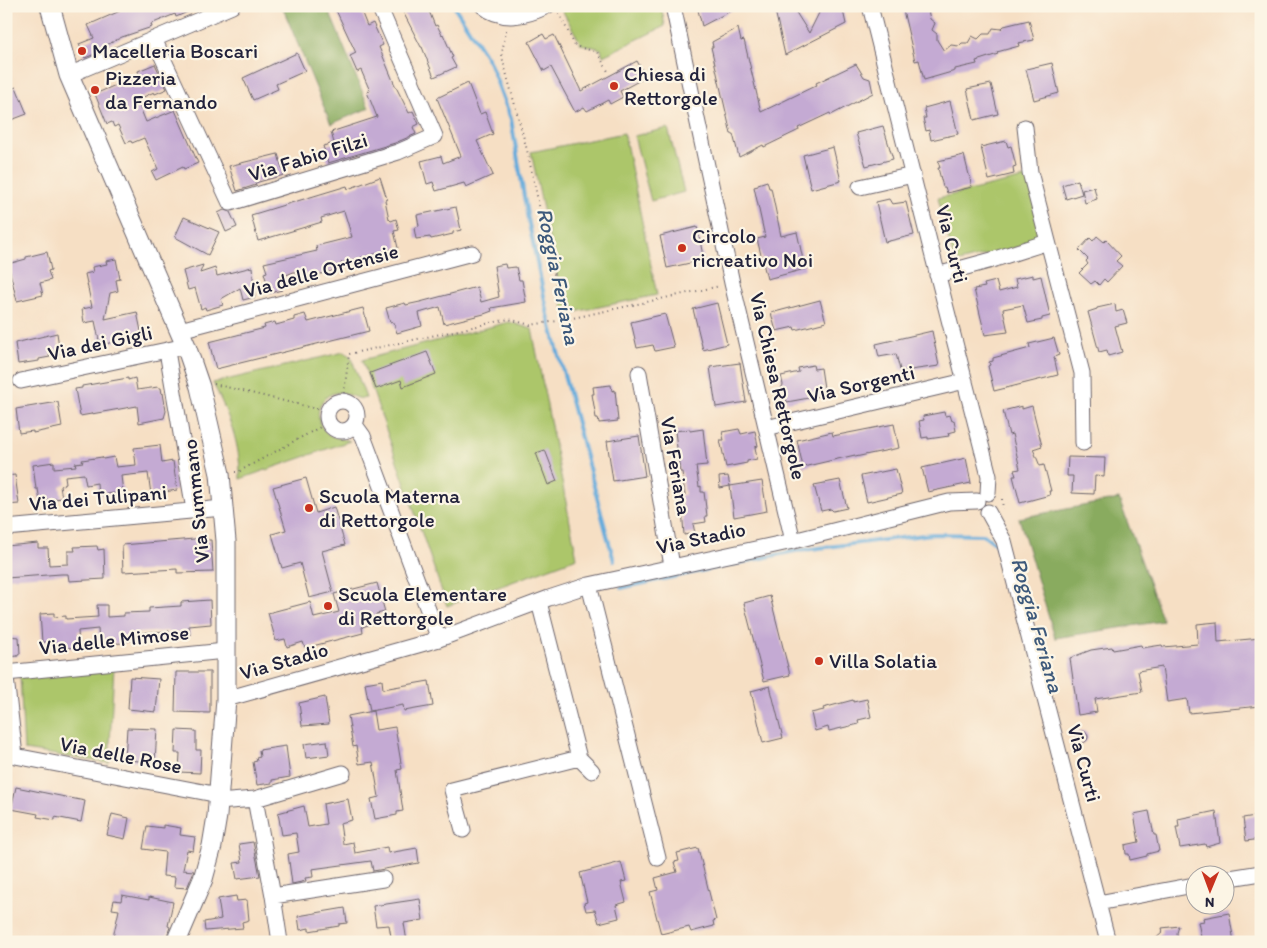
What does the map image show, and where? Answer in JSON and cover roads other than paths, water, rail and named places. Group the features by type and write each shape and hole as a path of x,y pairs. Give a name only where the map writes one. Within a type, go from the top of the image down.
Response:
{"main road":[{"name":"Via Summano","path":"50,6 69,75 183,338 200,387 220,474 226,541 226,699 218,799 212,846 203,879 176,942"}],"street":[{"path":"69,75 232,6"},
{"name":"Via Fabio Filzi","path":"154,39 230,203 398,152 434,136 379,6"},
{"path":"483,6 489,11 507,16 532,13 547,6"},
{"name":"Via Chiesa Rettorgole","path":"674,6 732,283 793,541"},
{"name":"Via Curti","path":"870,6 989,476 982,497 995,497 994,509 988,512 1004,541 1108,942"},
{"path":"1025,127 1030,172 1082,372 1083,443"},
{"path":"860,187 913,175"},
{"path":"937,275 1048,242"},
{"name":"Via delle Ortensie","path":"183,338 472,252"},
{"name":"Via dei Gigli","path":"22,381 166,351 183,338"},
{"name":"Via Summano","path":"166,351 194,510"},
{"name":"Via Feriana","path":"639,373 672,566"},
{"name":"Via Sorgenti","path":"766,428 965,381"},
{"path":"355,426 363,436 439,639"},
{"name":"Via Stadio","path":"226,699 439,639 589,585 793,541 949,502 982,497"},
{"name":"Via dei Tulipani","path":"6,528 223,508"},
{"path":"589,585 658,858"},
{"path":"538,602 579,758 592,772"},
{"name":"Via delle Mimose","path":"6,672 225,651"},
{"name":"Via delle Rose","path":"6,678 11,755 218,799 256,798 343,773"},
{"path":"463,830 452,790 579,758"},
{"path":"256,798 280,942"},
{"path":"1234,877 1261,872"},
{"path":"272,896 383,879"},
{"path":"1098,902 1184,887"}],"waterway":[{"name":"Roggia Feriana","path":"454,6 489,61 511,119 527,214 548,315 614,561"},
{"name":"Roggia Feriana","path":"621,588 795,551 932,534 984,535 996,544 1000,552"}],"place":[{"name":"Macelleria Boscari","path":"82,51"},
{"name":"Chiesa di Rettorgole","path":"614,86"},
{"name":"Pizzeria da Fernando","path":"95,90"},
{"name":"Circolo ricreativo Noi","path":"682,248"},
{"name":"Scuola Materna di Rettorgole","path":"309,508"},
{"name":"Scuola Elementare di Rettorgole","path":"328,606"},
{"name":"Villa Solatia","path":"819,661"}]}
